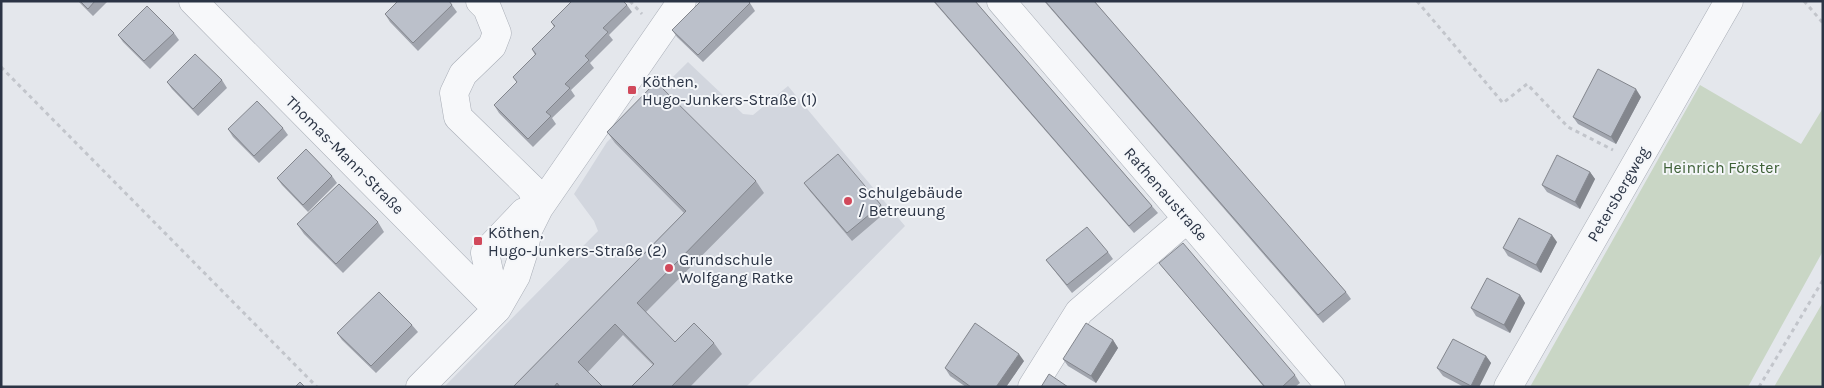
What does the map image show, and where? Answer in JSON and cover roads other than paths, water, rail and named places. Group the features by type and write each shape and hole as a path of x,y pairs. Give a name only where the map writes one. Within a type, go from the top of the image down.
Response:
{"street":[{"name":"Thomas-Mann-Straße","path":"193,1 497,309"},
{"path":"480,1 487,8 497,33 492,46 463,74 454,93 458,117 531,188 539,208"},
{"path":"420,387 497,309 516,276 528,230 539,208 682,1"},
{"name":"Rathenaustraße","path":"1000,1 1331,387"},
{"name":"Petersbergweg","path":"1508,387 1729,1"},
{"path":"497,309 485,253 524,212 539,208"},
{"path":"1032,387 1080,312 1187,219"}],"place":[{"name":"Köthen, Hugo-Junkers-Straße (1)","path":"632,90"},
{"name":"Schulgebäude / Betreuung","path":"848,201"},
{"name":"Köthen, Hugo-Junkers-Straße (2)","path":"478,241"},
{"name":"Grundschule Wolfgang Ratke","path":"669,268"}],"park label":[{"name":"Heinrich Förster","path":"1721,167"}]}
